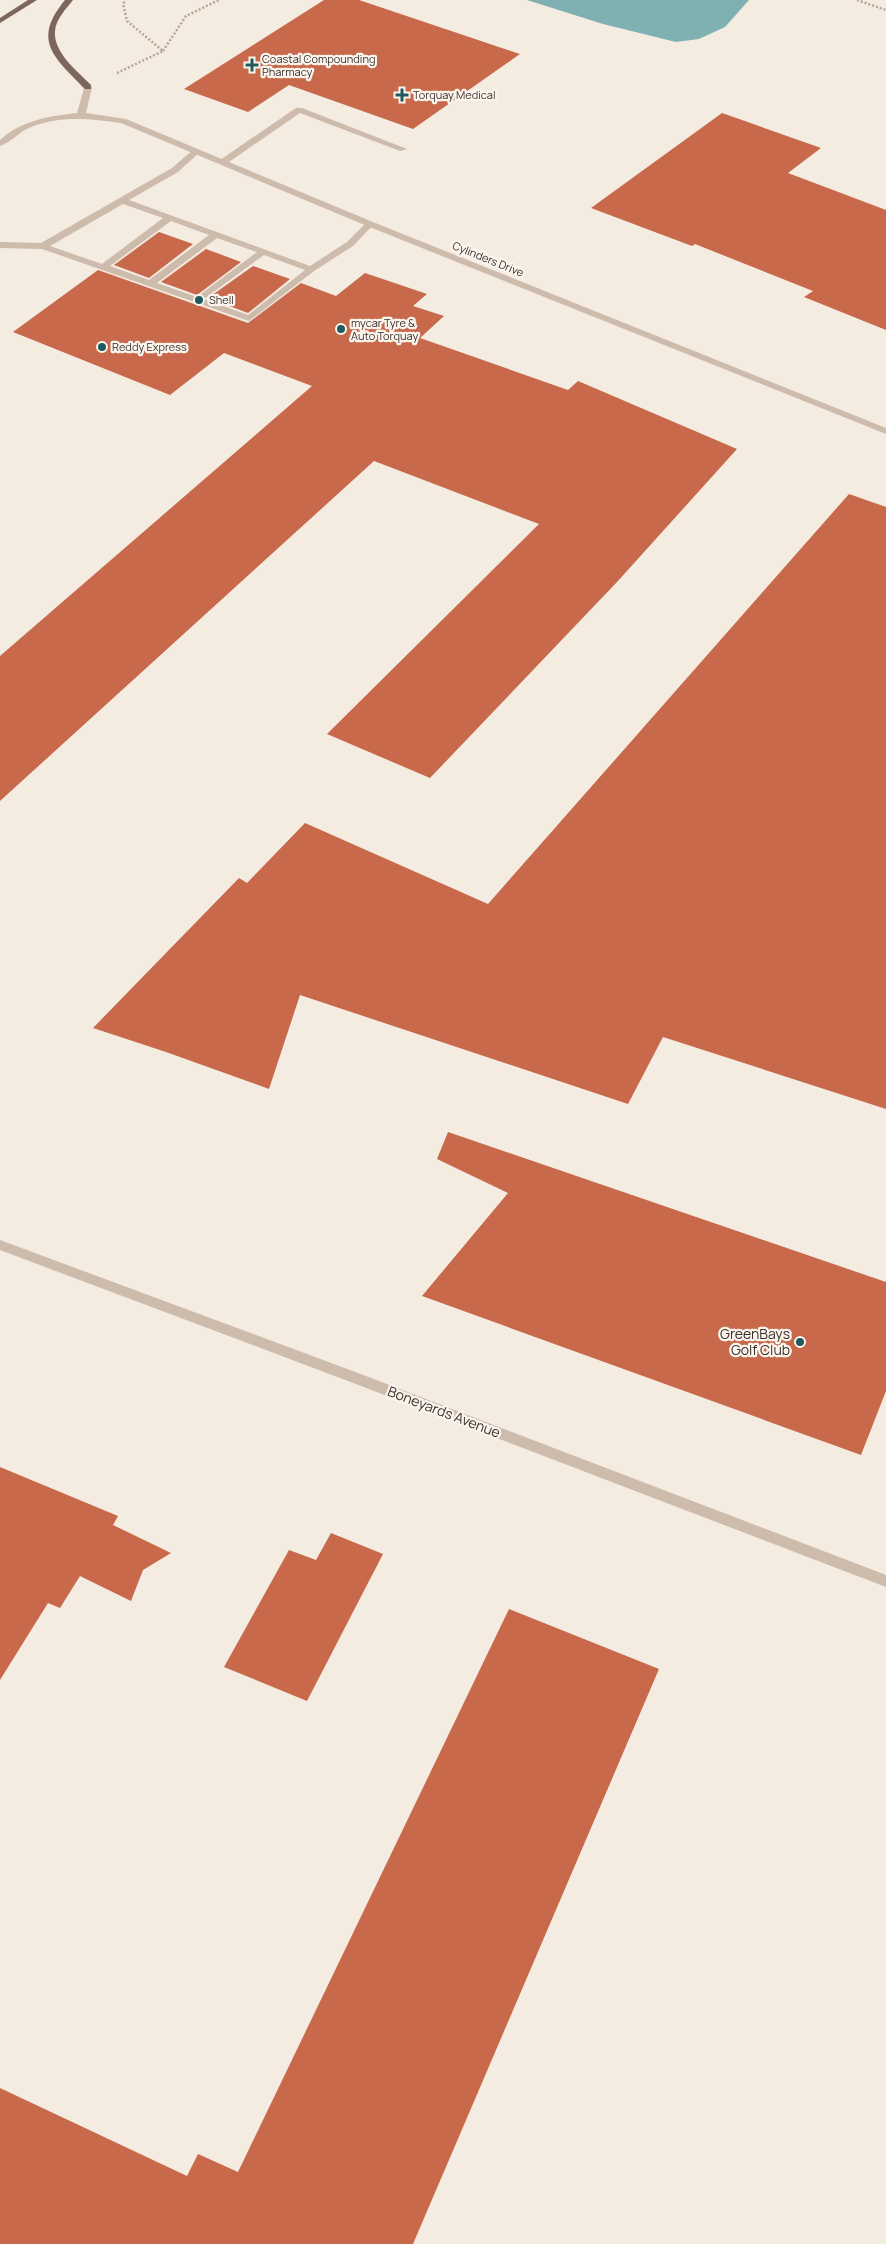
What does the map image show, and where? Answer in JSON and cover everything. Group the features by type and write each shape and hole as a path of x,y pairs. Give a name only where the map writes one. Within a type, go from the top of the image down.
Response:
{"main road":[{"path":"0,21 33,0"},
{"path":"69,0 59,12 51,31 56,55 88,87"}],"street":[{"path":"81,115 88,87"},
{"path":"222,162 299,110 402,148"},
{"name":"Cylinders Drive","path":"0,144 25,127 46,118 81,115 123,120 370,224 886,431"},
{"path":"43,246 175,170 197,151"},
{"path":"124,201 311,269"},
{"path":"103,267 169,218"},
{"path":"0,245 43,246 249,318 311,269 350,244 370,224"},
{"path":"150,284 216,234"},
{"path":"198,300 263,252"},
{"name":"Boneyards Avenue","path":"0,1245 886,1581"}],"path":[{"path":"126,0 123,4 127,21 163,51"},
{"path":"88,87 163,51 186,16 219,0"},
{"path":"857,0 886,10"}],"water":[{"path":"527,0 749,0 725,27 699,39 676,42 603,24"}],"building":[{"path":"324,0 359,0 520,54 413,129 289,85 248,112 184,89"},
{"path":"722,113 821,148 788,173 886,210 886,330 804,297 813,291 695,244 692,246 591,208"},
{"path":"159,232 193,244 149,278 114,265"},
{"path":"206,249 241,262 197,295 161,282"},
{"path":"253,266 290,279 248,313 208,298"},
{"path":"98,270 248,323 301,283 336,296 365,273 427,294 413,306 444,316 420,338 568,390 578,381 737,449 617,582 430,778 327,734 539,524 374,461 0,801 0,656 312,386 224,353 170,395 13,332"},
{"path":"849,494 886,507 886,1109 663,1037 628,1104 300,995 269,1089 93,1028 239,878 247,883 305,823 488,904"},
{"path":"448,1132 886,1282 886,1391 861,1455 422,1296 508,1193 437,1159"},
{"path":"0,1467 118,1516 113,1525 171,1553 143,1570 131,1601 80,1576 60,1608 48,1603 0,1680"},
{"path":"331,1533 383,1554 307,1701 224,1667 289,1550 316,1560"},
{"path":"509,1609 659,1669 413,2244 0,2244 0,2088 187,2176 198,2154 238,2172"}],"place":[{"name":"Coastal Compounding Pharmacy","path":"252,65"},
{"name":"Torquay Medical","path":"402,95"},
{"name":"Shell","path":"199,300"},
{"name":"mycar Tyre & Auto Torquay","path":"341,329"},
{"name":"Reddy Express","path":"102,347"},
{"name":"GreenBays Golf Club","path":"800,1342"}]}
